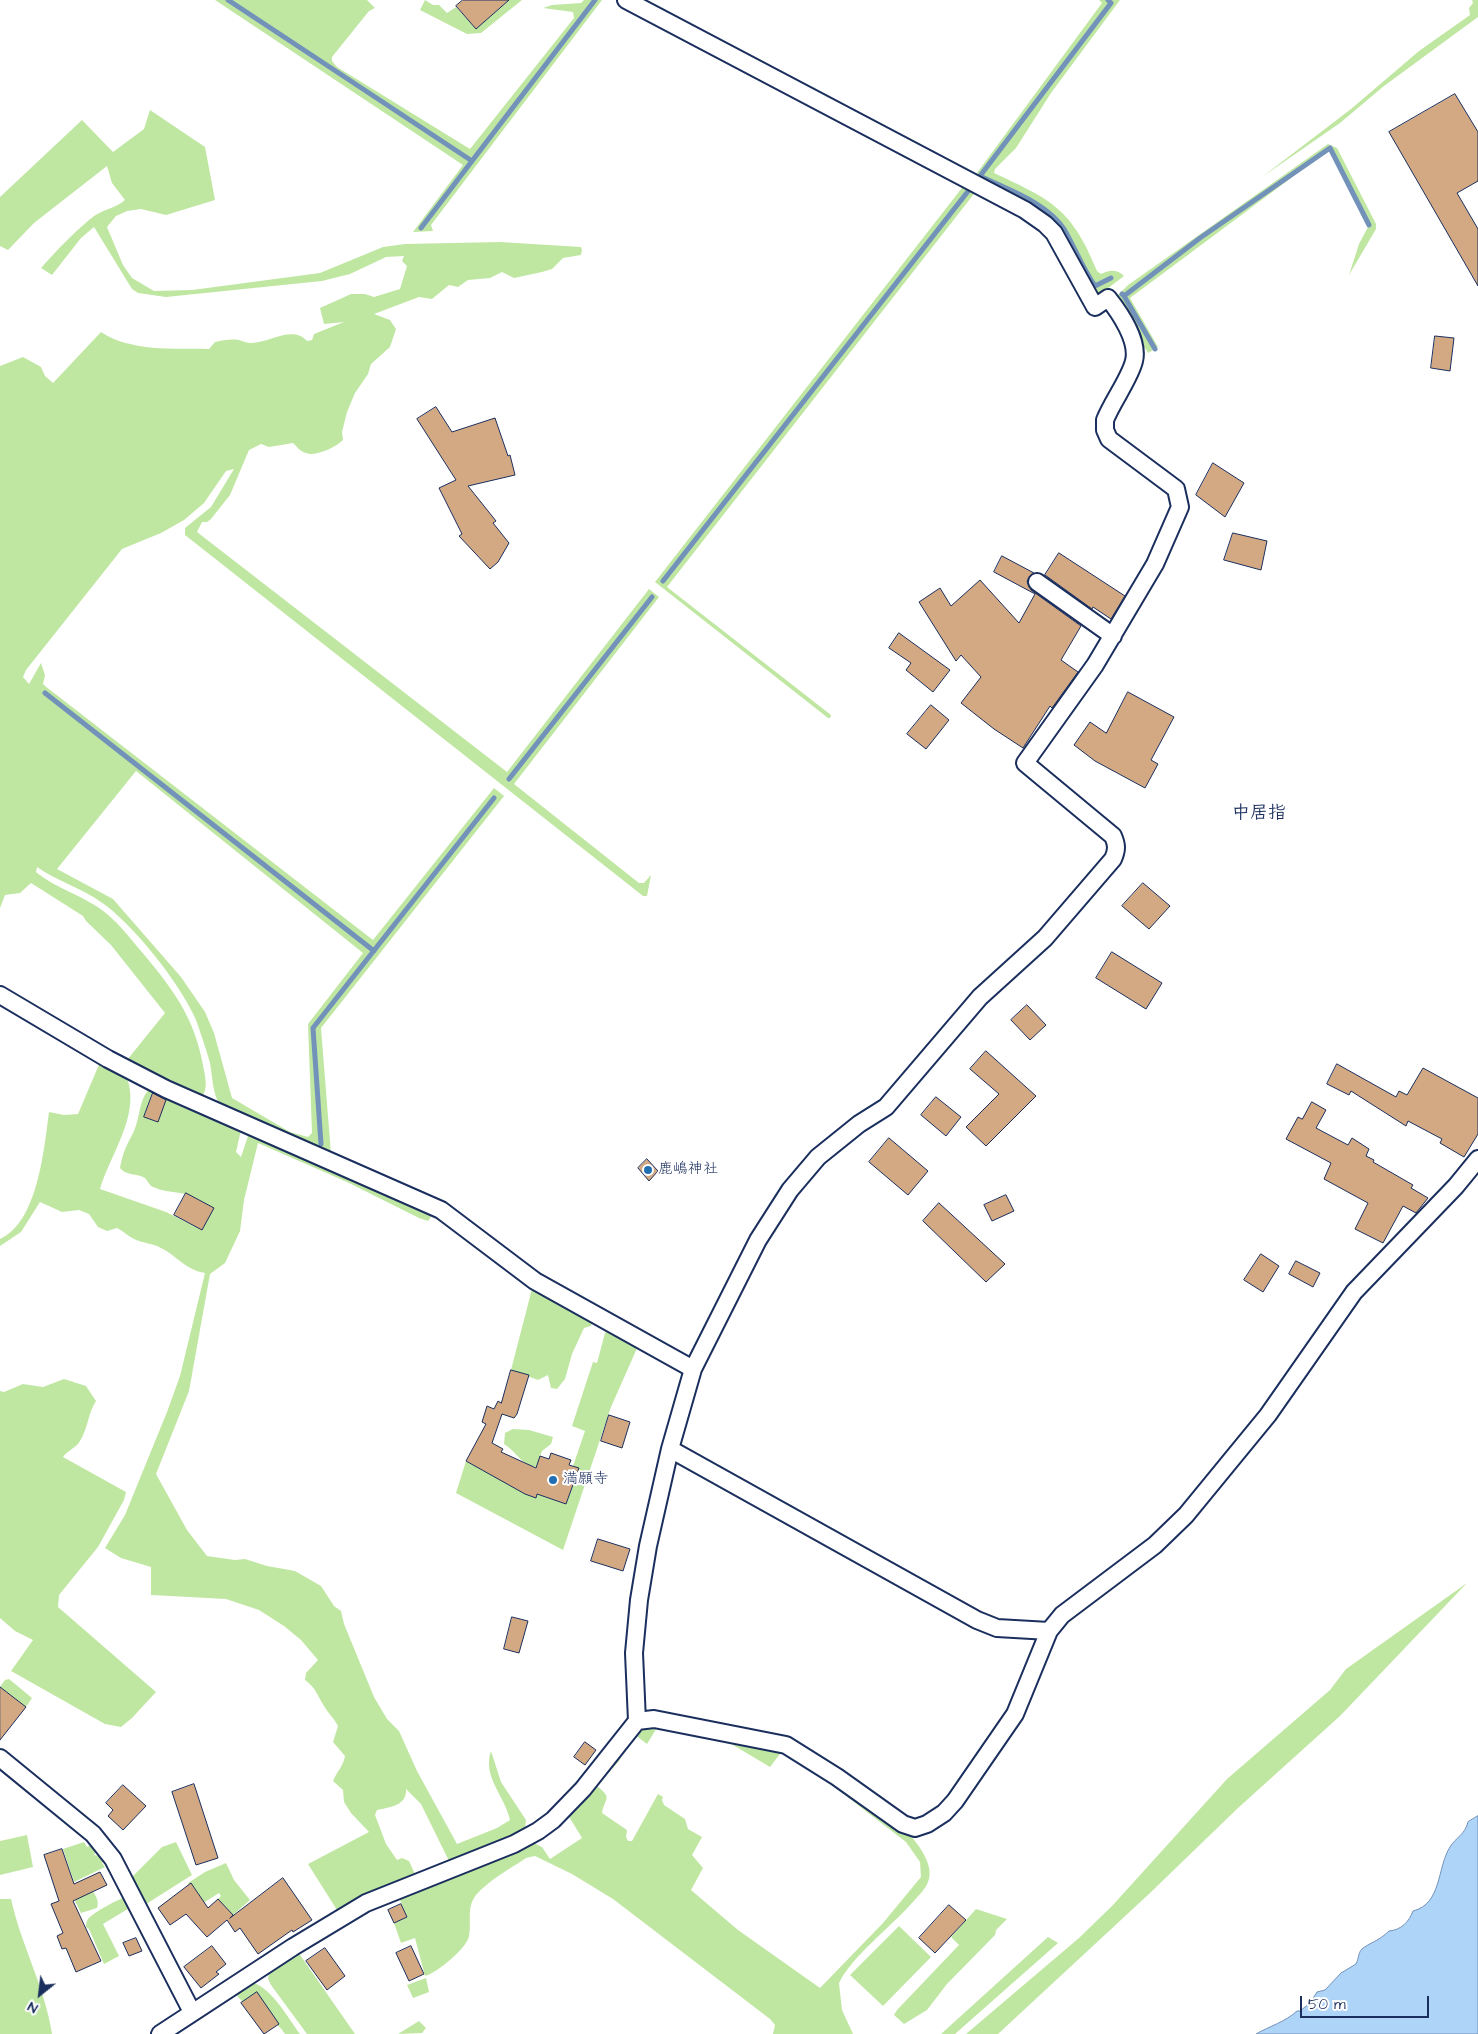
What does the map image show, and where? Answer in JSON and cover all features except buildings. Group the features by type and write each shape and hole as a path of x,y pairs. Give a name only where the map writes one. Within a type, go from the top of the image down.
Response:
{"street":[{"path":"160,2034 366,1903 514,1844 538,1831 553,1820 583,1789 637,1720 634,1653 640,1600 648,1546 670,1449 693,1369 758,1240 790,1190 805,1171 832,1144 886,1107 980,997 1045,938 1113,859 1117,844 1113,836 1024,763 1080,688 1113,636 1155,564 1180,507 1176,489 1110,439 1106,430 1104,420 1134,363 1136,351 1118,310 1108,298 1096,307 1054,234 1045,224 1025,210 626,0"},
{"path":"1037,582 1113,636"},
{"path":"0,995 108,1059 166,1089 441,1210 535,1282 693,1369"},
{"path":"637,1720 654,1719 786,1745 829,1772 902,1824 915,1828 927,1824 944,1813 968,1785 1015,1714 1048,1632 1062,1615 1155,1546 1186,1515 1268,1415 1354,1292 1456,1186 1478,1159"},
{"path":"670,1449 977,1620 997,1628 1048,1632"},
{"path":"0,1758 93,1834 113,1859 192,2012"}],"green space":[{"path":"215,0 367,0 375,8 369,11 332,57 332,61 337,67 470,149 574,18 573,12 543,8 552,5 581,3 584,0 602,0 431,225 433,231 413,232 463,165"},
{"path":"425,0 433,5 439,5 447,13 456,7 476,29 509,0 522,0 481,33 467,34 420,10"},
{"path":"1099,0 1120,0 1051,93 1016,148 995,169 994,173 1031,191 1058,209 1079,233 1097,271 1101,274 1116,271 1124,276 1099,295 1094,294 1069,248 974,177 1102,3"},
{"path":"1472,0 1478,0 1478,17 1384,86 1340,123 1262,177 1351,109 1419,51 1470,15 1469,8 1473,3"},
{"path":"150,110 205,147 215,200 166,215 141,209 127,211 116,216 107,227 123,265 132,278 154,291 192,290 320,273 383,247 405,244 500,242 581,247 582,250 581,255 563,258 552,269 514,278 502,272 490,278 468,280 458,287 449,285 432,299 419,297 374,314 390,320 396,329 390,347 371,364 368,374 355,393 347,412 342,432 343,440 336,446 315,454 304,452 293,443 269,447 261,444 249,450 230,495 211,519 207,522 202,522 197,532 507,772 649,589 659,597 514,784 639,883 644,883 651,875 647,896 643,896 185,535 185,528 211,507 234,469 226,471 204,503 184,520 161,533 122,549 26,670 23,677 29,684 41,663 45,675 43,684 45,686 373,940 494,788 504,796 321,1028 331,1154 221,1107 214,1091 210,1063 205,1047 189,1005 167,972 141,939 101,902 37,867 36,872 53,884 90,902 112,918 172,990 188,1017 199,1048 206,1082 205,1091 201,1098 127,1060 165,1013 111,945 83,916 31,883 20,893 5,895 0,908 0,366 23,357 41,367 45,376 53,383 101,332 126,343 153,348 209,349 215,342 236,340 251,343 288,335 301,336 307,341 312,340 314,334 344,322 324,324 320,308 351,294 365,294 374,297 400,289 407,266 402,261 404,256 386,257 350,274 322,281 166,297 138,293 132,289 94,227 81,238 52,275 41,268 60,248 94,216 125,200 112,183 107,166 34,223 8,250 0,246 0,197 82,120 113,152 144,129","holes":["136,771 363,953 308,1024 312,1133 308,1137 290,1132 232,1098 214,1033 205,1012 181,977 113,899 57,869"]},
{"path":"1328,144 1337,148 1376,224 1376,229 1349,275 1359,244 1369,225 1330,149 1130,298 1158,347 1148,353 1118,302 1117,296 1128,285"},
{"path":"965,184 977,190 667,587 831,715 828,718 655,582"},
{"path":"101,1060 128,1081 130,1108 122,1136 100,1189 166,1212 198,1228 200,1227 204,1205 199,1200 187,1194 153,1187 145,1178 122,1171 120,1168 127,1144 136,1125 142,1102 151,1087 241,1130 236,1152 241,1157 248,1136 252,1132 428,1212 431,1217 428,1221 347,1182 258,1143 244,1200 240,1231 225,1263 210,1274 189,1391 156,1474 187,1530 207,1556 235,1560 245,1559 267,1566 295,1571 321,1586 334,1606 341,1611 344,1624 374,1697 387,1719 399,1731 417,1771 457,1844 497,1828 510,1820 489,1769 491,1751 501,1782 526,1820 525,1830 449,1861 421,1804 406,1789 406,1795 401,1802 392,1807 377,1810 375,1815 386,1844 397,1860 402,1858 409,1861 415,1874 341,1911 337,1910 308,1864 369,1832 351,1813 344,1802 343,1790 333,1781 345,1756 333,1742 338,1726 314,1689 305,1680 306,1673 318,1660 301,1640 284,1626 259,1610 226,1599 151,1595 151,1567 121,1558 105,1548 125,1515 167,1412 180,1376 205,1273 192,1269 161,1248 134,1239 117,1228 107,1231 98,1227 89,1214 79,1210 62,1212 40,1202 21,1232 0,1246 0,1239 13,1230 23,1217 31,1201 45,1145 49,1112 64,1115 78,1114","holes":["153,1091 167,1096 158,1122 145,1117"]},
{"path":"533,1285 592,1322 591,1326 584,1328 572,1354 565,1379 557,1389 551,1388 548,1375 538,1380 511,1370"},
{"path":"609,1330 638,1346 611,1407 563,1550 456,1493 466,1461 536,1498 537,1494 566,1504 579,1468 573,1466 585,1431 572,1426 593,1362 597,1363 605,1333"},
{"path":"64,1379 86,1386 96,1401 80,1441 63,1457 126,1492 124,1500 98,1547 59,1595 58,1607 156,1692 121,1727 105,1724 11,1671 33,1640 15,1631 0,1618 0,1391 4,1392 23,1384 43,1387"},
{"path":"513,1429 529,1430 553,1437 551,1444 542,1451 536,1467 526,1463 504,1444 505,1433"},
{"path":"1467,1583 1340,1716 1238,1808 1150,1893 998,2034 966,2034 1079,1938 1112,1906 1227,1779 1330,1690 1346,1669"},
{"path":"9,1679 32,1698 26,1707 0,1687 5,1680"},
{"path":"658,1726 647,1744 634,1734 641,1728"},
{"path":"632,1738 619,1761 597,1786 605,1793 607,1798 602,1813 627,1830 626,1837 628,1841 632,1841 658,1794 663,1797 664,1805 685,1819 688,1829 702,1837 692,1855 703,1868 691,1890 738,1930 820,1988 883,1923 921,1877 920,1862 906,1842 824,1779 825,1774 909,1834 917,1844 928,1863 930,1876 927,1885 853,1962 839,1983 842,2010 853,2034 773,2034 775,2025 770,2019 613,1899 572,1874 535,1856 526,1858 500,1875 476,1895 471,1905 470,1930 467,1941 451,1959 437,1970 425,1976 415,1938 401,1943 394,1923 407,1917 398,1895 532,1842 542,1847 550,1859 582,1838 568,1815"},
{"path":"728,1742 783,1750 770,1767"},
{"path":"27,1835 33,1867 0,1875 0,1841"},
{"path":"84,1842 87,1847 95,1844 97,1850 94,1855 105,1857 102,1863 105,1867 74,1882 63,1849"},
{"path":"176,1842 192,1875 143,1906 129,1880 162,1847"},
{"path":"226,1863 234,1880 250,1900 233,1915 218,1899 221,1896 219,1893 189,1912 187,1910 202,1899 194,1887 191,1888 188,1883 205,1872"},
{"path":"90,1887 97,1899 97,1908 81,1913 72,1895"},
{"path":"126,1897 131,1907 103,1924 119,1956 104,1964 89,1929 86,1927 87,1921 100,1910"},
{"path":"0,1899 11,1899 15,1916 39,1983 52,2034 0,2034"},
{"path":"976,1909 1007,1919 996,1930 995,1935 947,1984 927,2010 904,2024 894,2015 897,2010 959,1945 951,1937"},
{"path":"899,1926 931,1957 883,2006 850,1975"},
{"path":"1048,1937 1058,1943 955,2034 941,2034"},
{"path":"298,1952 355,2034 307,2034 271,1985 268,1979 269,1971"},
{"path":"426,1978 429,1992 413,1998 407,1985"},
{"path":"254,1983 274,1998 300,2034 285,2034 274,2022 247,2005 235,1993 247,1984"},
{"path":"419,2021 426,2028 422,2033 398,2034"}],"water":[{"path":"1478,1816 1478,2034 1256,2034 1300,2011 1310,2003 1317,1992 1325,1990 1341,1973 1356,1964 1362,1949 1389,1931 1401,1927 1407,1922 1413,1911 1429,1901 1438,1884 1450,1847 1463,1833 1468,1822"}],"waterway":[{"path":"228,0 472,161 595,0"},
{"path":"1108,0 1111,3 980,176 1026,198 1047,211 1064,229 1095,286 1111,278"},
{"path":"1122,294 1124,296 1200,238 1330,148 1369,225"},
{"path":"421,228 472,161"},
{"path":"663,581 969,190"},
{"path":"1124,296 1155,349"},
{"path":"509,779 652,597"},
{"path":"45,693 374,951"},
{"path":"321,1144 313,1028 494,798"}],"place":[{"name":"鹿嶋神社","path":"648,1170"},
{"name":"満願寺","path":"553,1480"}],"district":[{"name":"中居指","path":"1259,814"}]}
